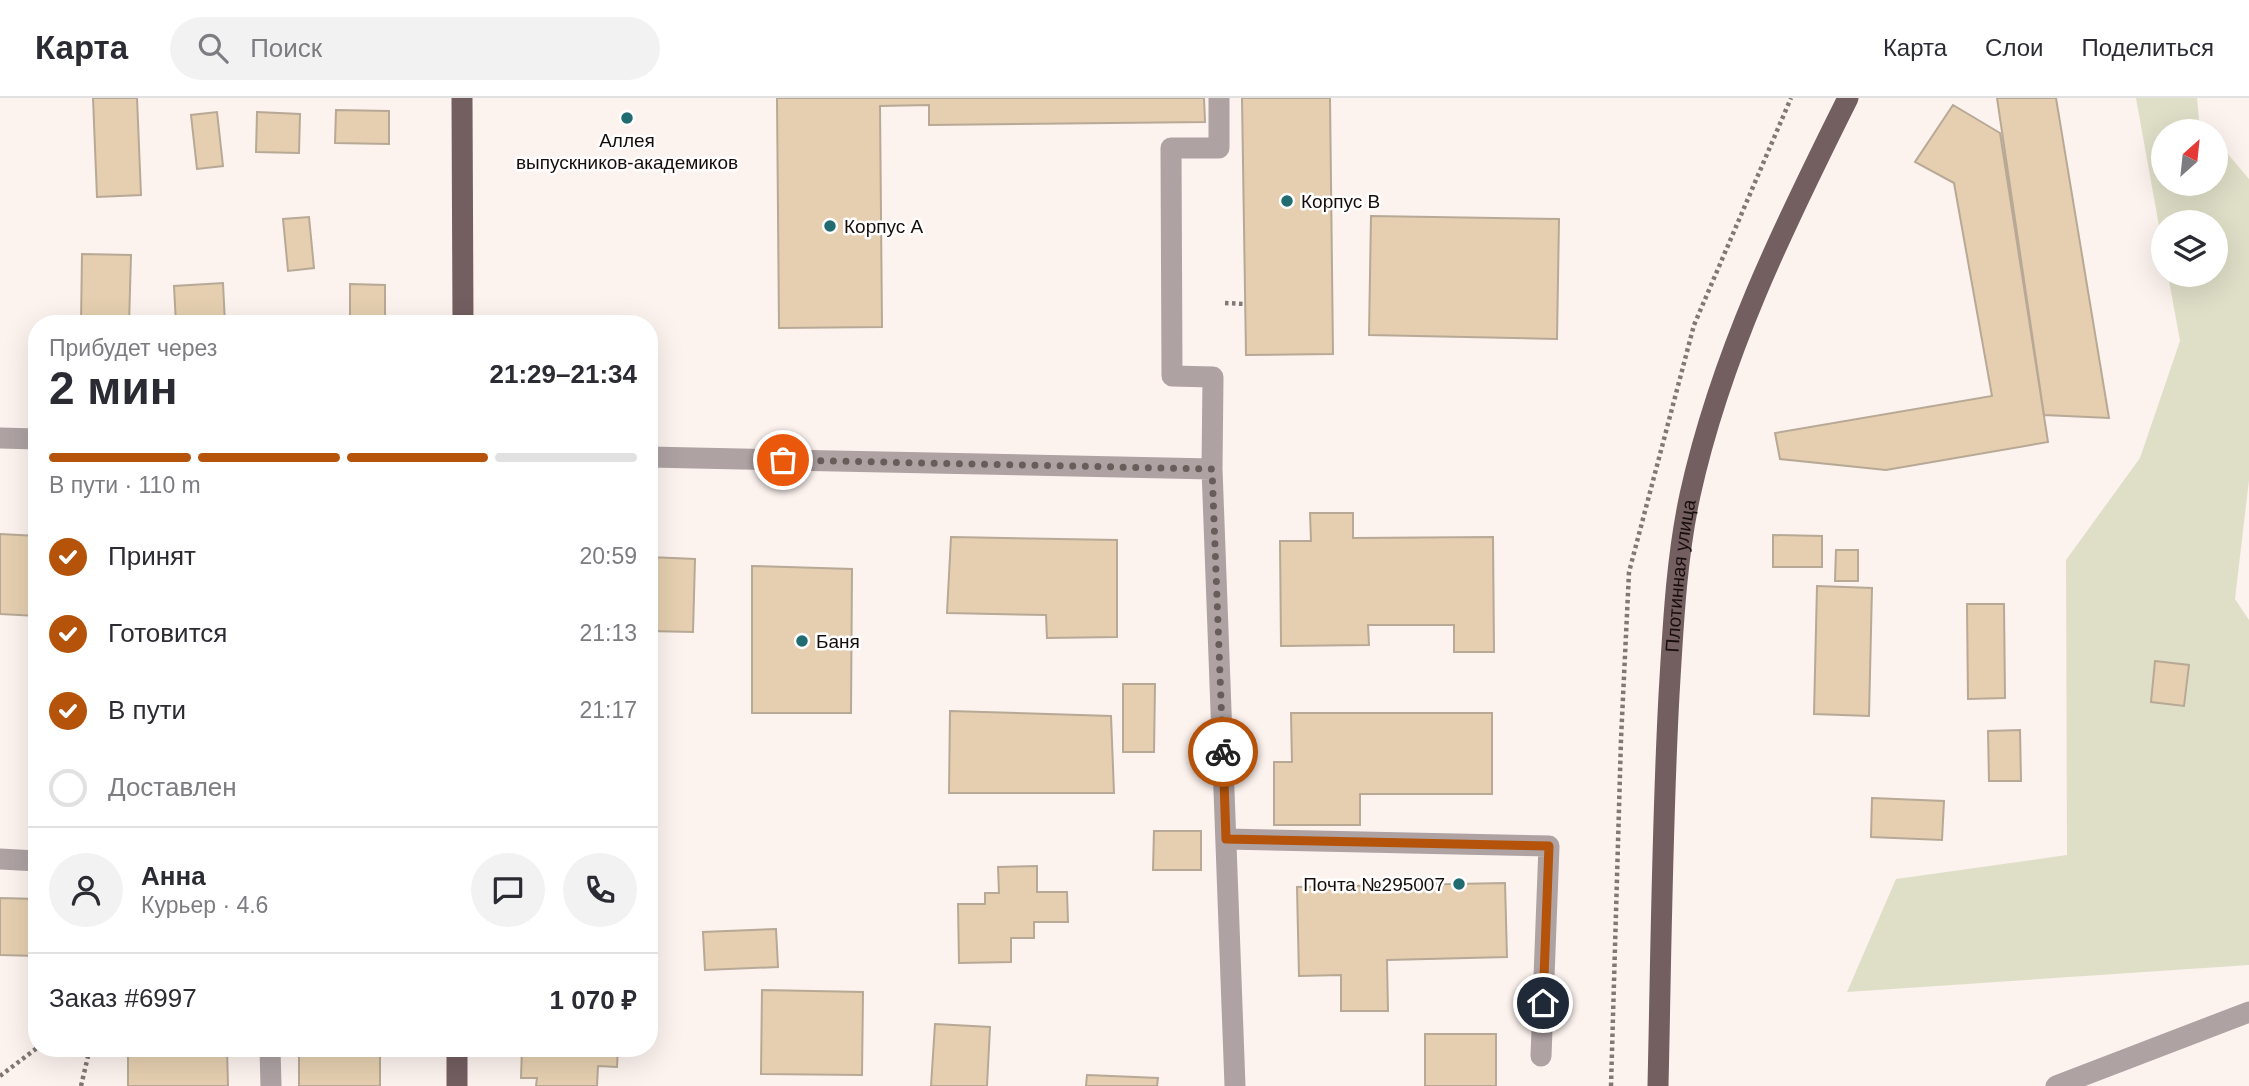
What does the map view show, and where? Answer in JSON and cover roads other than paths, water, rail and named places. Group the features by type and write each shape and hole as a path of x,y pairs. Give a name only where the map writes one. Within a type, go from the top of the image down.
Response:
{"main road":[{"path":"462,98 463,315"},
{"name":"Плотинная улица","path":"1658,1086 1666,757 1674,627 1690,496 1724,371 1780,234 1847,98"},
{"path":"457,1057 457,1086"}],"street":[{"path":"1219,98 1219,148 1171,148 1172,376 1213,377 1212,469 1235,1086"},
{"path":"0,438 28,439"},
{"path":"658,457 1212,469"},
{"path":"1226,839 1549,846 1541,1056"},
{"path":"0,859 28,861"},
{"path":"2056,1086 2249,1012"},
{"path":"270,1057 271,1086"}],"place":[{"name":"Аллея выпускников-академиков","path":"627,118"},
{"name":"Корпус В","path":"1287,201"},
{"name":"Корпус А","path":"830,226"},
{"name":"Баня","path":"802,641"},
{"name":"Почта №295007","path":"1459,884"}]}
